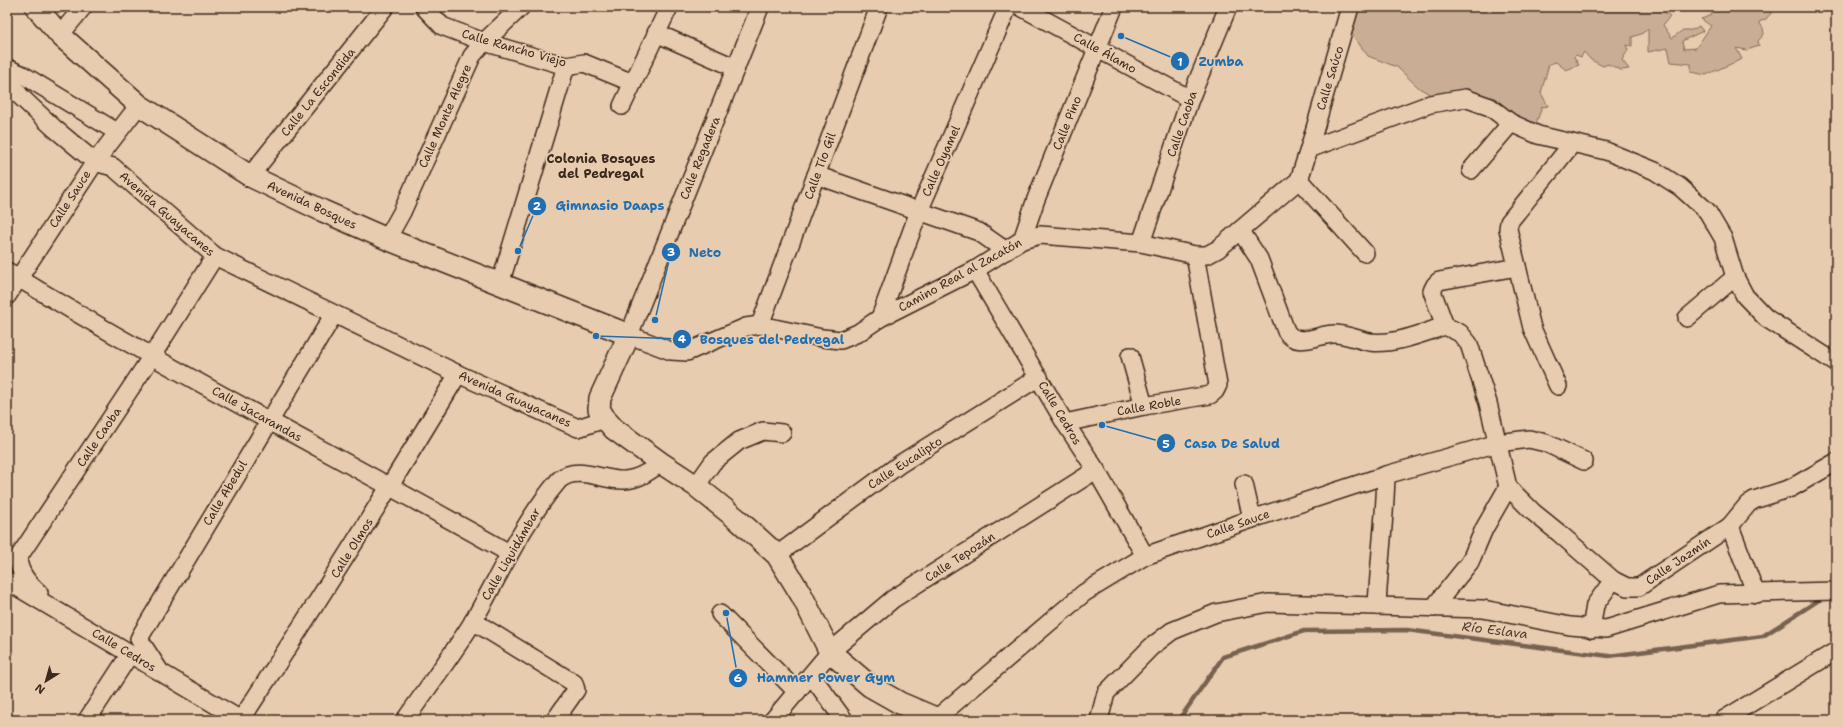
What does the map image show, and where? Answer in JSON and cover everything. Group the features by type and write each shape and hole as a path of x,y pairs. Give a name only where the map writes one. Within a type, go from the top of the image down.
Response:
{"street":[{"name":"Avenida Bosques","path":"36,7 60,35 139,105 250,176 323,211 387,239 629,335"},
{"path":"60,35 83,7"},
{"name":"Calle La Escondida","path":"250,176 385,7"},
{"name":"Calle Rancho Viejo","path":"424,7 442,26 484,42 566,66 584,63 633,83"},
{"name":"Calle Monte Alegre","path":"387,239 402,212 472,56 484,42 521,7"},
{"path":"622,106 669,7"},
{"name":"Calle Regadera","path":"605,420 599,409 600,398 629,335 760,7"},
{"name":"Calle Tío Gil","path":"760,325 879,7"},
{"name":"Calle Oyamel","path":"880,318 919,211 1008,7"},
{"name":"Calle Álamo","path":"1021,7 1190,99"},
{"name":"Calle Pino","path":"1022,240 1036,199 1114,7"},
{"name":"Calle Caoba","path":"1141,243 1190,99 1228,7"},
{"name":"Calle Saúco","path":"1309,149 1350,7"},
{"path":"656,33 736,68"},
{"path":"500,284 566,66"},
{"path":"7,68 23,75 118,132"},
{"path":"7,77 21,97 95,162"},
{"path":"1365,253 1299,180 1309,149 1430,104 1464,98 1490,107 1511,123 1538,135 1606,151 1654,171 1680,187 1707,211 1723,238 1735,277 1745,296 1766,318 1836,362"},
{"name":"Calle Sauce","path":"7,296 12,275 139,105"},
{"path":"1471,170 1511,123"},
{"path":"1558,386 1532,328 1508,229 1509,222 1572,144"},
{"name":"Avenida Guayacanes","path":"95,162 113,167 215,256 458,374 578,428 605,420"},
{"path":"816,175 979,232 1006,251"},
{"name":"Camino Real al Zacatón","path":"629,335 671,352 687,352 746,327 760,325 822,338 841,340 858,333 880,318 975,270 1022,240 1040,235 1141,243 1194,254 1207,255 1213,252 1240,230 1299,180"},
{"path":"1240,230 1259,259 1286,331 1294,339 1304,340 1334,334 1369,342 1395,341 1445,326 1460,333 1469,344 1488,403 1508,487 1484,529 1470,562 1433,608"},
{"name":"Calle Roble","path":"1065,423 1144,406 1210,395 1215,391 1218,385 1194,254"},
{"name":"Calle Caoba","path":"58,611 24,578 19,566 18,558 152,356 215,256"},
{"path":"1445,326 1432,291 1434,285 1439,281 1517,267"},
{"name":"Calle Cedros","path":"975,270 1065,423 1096,470 1145,556"},
{"name":"Calle Jacarandas","path":"12,275 152,356 391,486 509,553"},
{"path":"1687,318 1735,277"},
{"name":"Calle Abedul","path":"161,672 139,640 140,635 334,314"},
{"path":"1130,356 1144,406"},
{"name":"Calle Olmos","path":"241,720 315,607 391,486 458,374"},
{"name":"Calle Eucalipto","path":"777,555 912,456 1039,377"},
{"path":"605,420 614,429 696,486 737,519 777,555 802,596 830,652 870,686 900,703 938,719"},
{"path":"696,486 713,462 739,441 763,431 782,433"},
{"name":"Calle Sauce","path":"938,719 1084,593 1145,556 1252,519 1386,476 1498,443 1529,439 1551,445 1584,461"},
{"name":"Calle Jazmín","path":"1508,487 1533,512 1559,532 1613,580 1627,587 1639,587 1730,526 1748,504 1754,500 1791,488 1836,462"},
{"name":"Calle Liquidámbar","path":"405,720 473,621 509,553 549,492 564,476 583,474 623,480 645,474 661,463"},
{"name":"Calle Tepozán","path":"772,720 830,652 893,599 1096,470"},
{"path":"1377,606 1382,528 1386,505 1386,476"},
{"path":"1244,484 1252,519"},
{"path":"1730,526 1756,594"},
{"path":"1591,629 1595,606 1613,580"},
{"name":"Calle Cedros","path":"7,581 241,720"},
{"path":"1099,720 1106,693 1151,647 1172,631 1216,613 1268,603 1483,609 1591,629 1606,629 1719,594 1836,591"},
{"path":"720,614 796,692"},
{"path":"473,621 574,684 576,690 555,720"},
{"path":"1723,720 1836,652"},
{"path":"87,720 130,654"},
{"path":"811,675 844,720"}],"shaded area":[{"path":"1352,7 1660,7 1660,9 1670,16 1663,25 1672,38 1683,30 1692,30 1699,26 1703,31 1682,41 1684,49 1696,48 1711,26 1701,19 1712,15 1711,10 1717,7 1748,7 1758,11 1770,9 1773,11 1766,19 1759,22 1763,28 1764,34 1758,41 1759,46 1747,50 1736,48 1742,59 1706,75 1691,72 1691,64 1671,62 1668,48 1648,52 1648,29 1641,34 1632,37 1632,46 1626,45 1628,50 1622,60 1629,69 1621,70 1608,64 1603,66 1591,60 1584,52 1581,57 1576,55 1574,57 1579,65 1566,70 1556,62 1549,64 1541,93 1548,106 1542,107 1531,137 1517,135 1509,131 1502,124 1495,111 1431,95 1419,88 1397,67 1368,56 1351,33 1354,30 1349,18"}],"waterway":[{"name":"Río Eslava","path":"1173,720 1181,717 1223,657 1304,631 1407,630 1609,656 1763,636 1822,598"}],"place":[{"name":"Zumba","path":"1121,36"},
{"name":"Gimnasio Daaps","path":"518,251"},
{"name":"Neto","path":"655,320"},
{"name":"Bosques del Pedregal","path":"596,336"},
{"name":"Casa De Salud","path":"1102,425"},
{"name":"Hammer Power Gym","path":"726,613"}],"district":[{"name":"Colonia Bosques del Pedregal","path":"601,166"}]}
